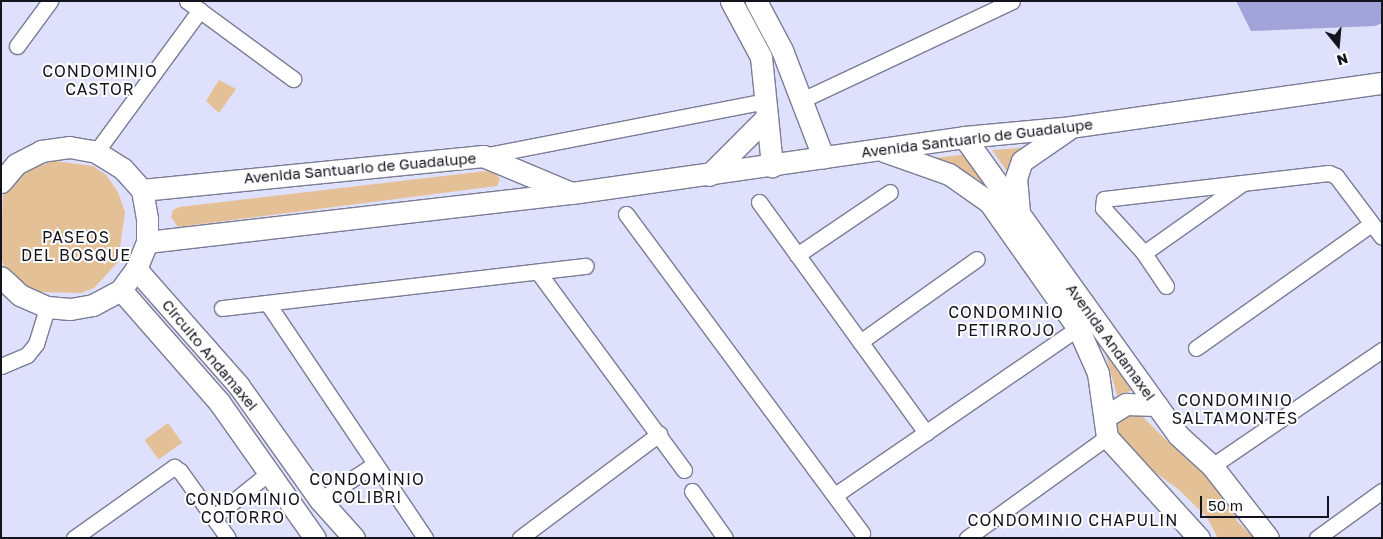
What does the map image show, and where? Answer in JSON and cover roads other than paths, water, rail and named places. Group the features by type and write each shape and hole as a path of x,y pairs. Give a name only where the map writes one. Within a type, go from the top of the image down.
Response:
{"street":[{"path":"17,46 50,1"},
{"path":"731,1 761,57 772,166"},
{"path":"756,1 782,50 823,158"},
{"path":"802,100 1012,1"},
{"path":"96,152 194,6 293,78"},
{"name":"Avenida Santuario de Guadalupe","path":"147,242 572,193 772,166 964,137 1071,127 1382,83"},
{"path":"482,156 766,109"},
{"path":"709,174 766,109"},
{"path":"1019,213 1016,178 1022,161 1071,127"},
{"name":"Avenida Andamaxei","path":"964,137 1178,435 1212,466 1268,538"},
{"path":"1,277 20,295 47,307 70,309 93,304 121,290 136,269 147,242 147,218 142,190 123,169 96,152 69,147 41,151 16,164 3,176"},
{"name":"Avenida Andamaxei","path":"881,150 949,174 989,202 1078,328 1098,373 1106,427"},
{"name":"Avenida Santuario de Guadalupe","path":"142,190 482,156 572,193"},
{"path":"496,202 510,183 511,168"},
{"path":"1166,286 1144,254 1103,208 1104,199 1332,173 1382,237"},
{"path":"1144,254 1244,182"},
{"path":"797,255 890,192"},
{"path":"759,202 926,433"},
{"path":"626,214 836,495 862,533"},
{"path":"1196,348 1372,224"},
{"path":"860,342 977,259"},
{"path":"222,308 586,266"},
{"name":"Circuito Andamaxei","path":"136,269 240,386 320,500 354,538"},
{"path":"538,272 684,470"},
{"name":"Circuito Andamaxei","path":"121,290 219,402 270,471 315,538"},
{"path":"268,304 425,538"},
{"path":"1,366 27,355 36,344 47,307"},
{"path":"836,495 1078,328"},
{"path":"1212,466 1382,350"},
{"path":"968,538 1106,427 1126,404 1157,405"},
{"path":"1106,427 1199,538"},
{"path":"520,538 659,434"},
{"path":"320,500 375,464"},
{"path":"74,538 174,468 214,517 228,538"},
{"path":"214,517 270,471"},
{"path":"692,491 722,537"},
{"path":"1317,538 1382,491"}],"water":[{"path":"1236,1 1382,1 1382,23 1375,26 1251,31"}],"district":[{"name":"CONDOMINIO CASTOR","path":"100,80"},
{"name":"PASEOS DEL BOSQUE","path":"76,246"},
{"name":"CONDOMINIO PETIRROJO","path":"1006,321"},
{"name":"CONDOMINIO SALTAMONTES","path":"1235,409"},
{"name":"CONDOMINIO COLIBRI","path":"367,488"},
{"name":"CONDOMINIO COTORRO","path":"243,508"},
{"name":"CONDOMINIO CHAPULIN","path":"1073,520"}]}
